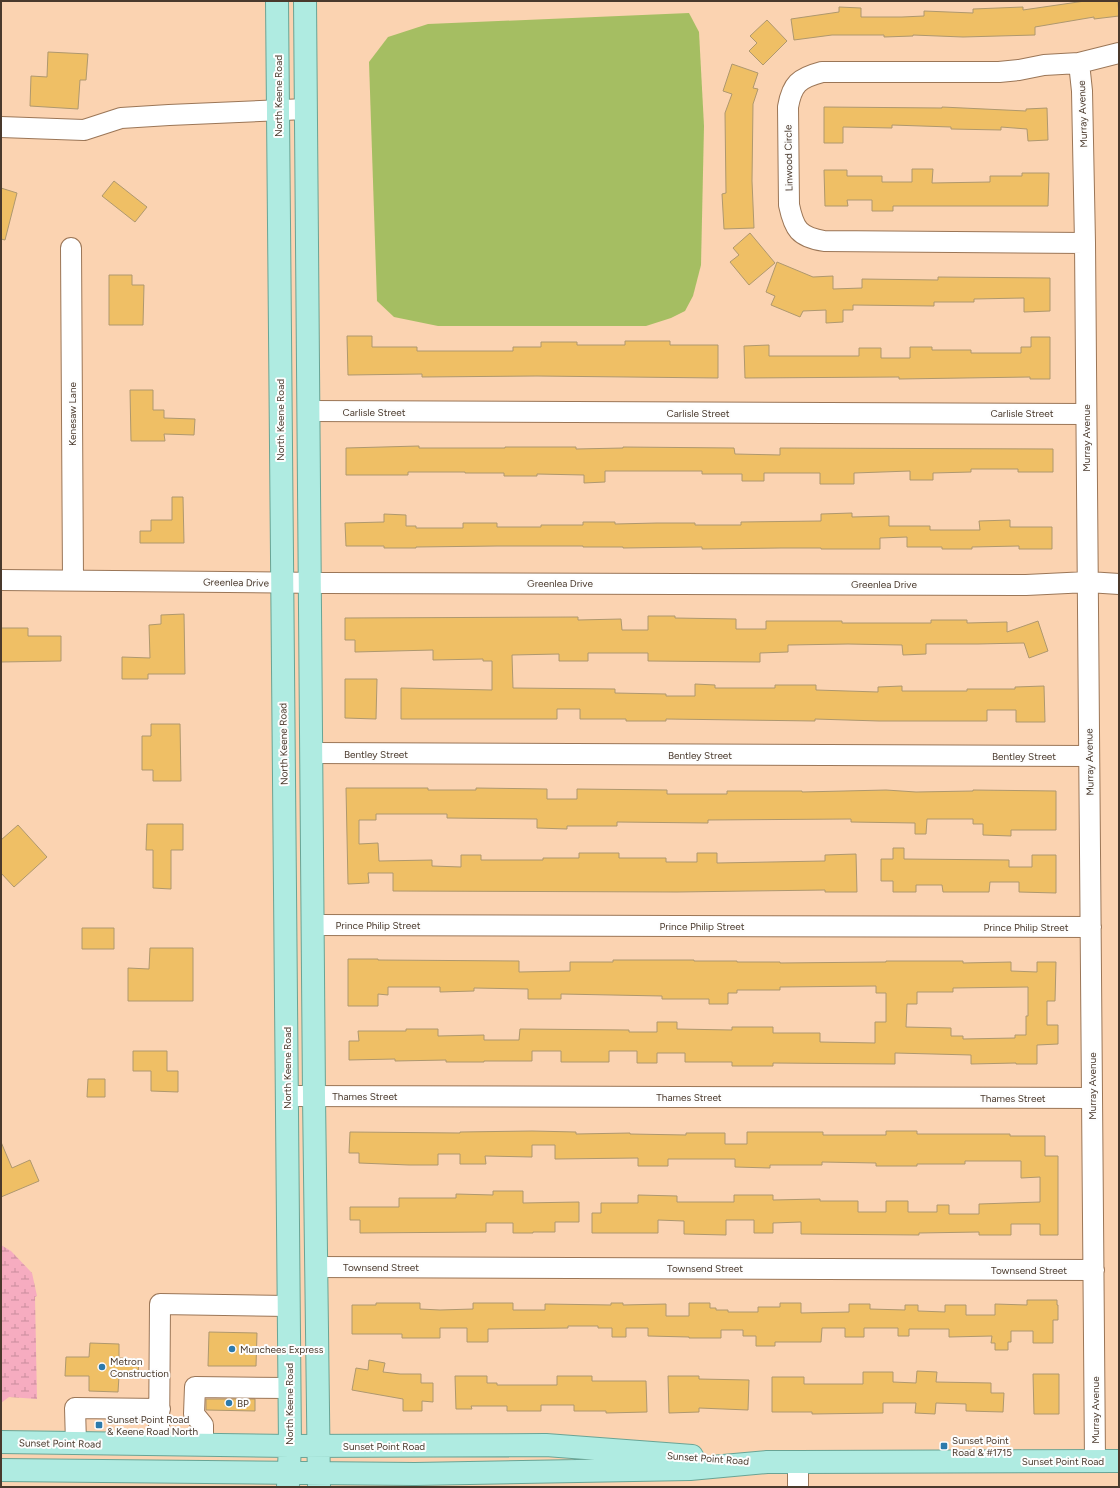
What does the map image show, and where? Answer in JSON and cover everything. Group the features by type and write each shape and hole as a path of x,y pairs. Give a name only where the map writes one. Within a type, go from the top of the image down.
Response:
{"main road":[{"name":"North Keene Road","path":"277,1 289,1388 304,1462"},
{"path":"304,1462 316,1267 305,1"},
{"path":"288,1188 299,1259 301,1408 304,1462"},
{"name":"Sunset Point Road","path":"1,1442 203,1444 304,1462 415,1474 690,1469 767,1462"},
{"name":"Sunset Point Road","path":"4,1470 304,1462 546,1446 767,1462 1119,1461"},
{"path":"4,1470 85,1485 260,1487"}],"street":[{"name":"Linwood Circle","path":"1085,243 824,241 810,239 799,231 792,219 789,204 788,107 790,94 796,83 807,76 822,72 999,72 1044,65 1080,63 1119,53"},
{"name":"Murray Avenue","path":"1080,63 1082,91 1085,243 1095,1461"},
{"path":"1,128 84,130 121,118 306,109"},
{"name":"Kenesaw Lane","path":"71,248 73,580"},
{"name":"Carlisle Street","path":"309,411 1086,414"},
{"name":"Greenlea Drive","path":"1,580 1026,585 1088,582 1119,584"},
{"name":"Bentley Street","path":"312,753 1089,756"},
{"name":"Prince Philip Street","path":"313,925 1091,927"},
{"name":"Thames Street","path":"287,1096 1092,1098"},
{"name":"Townsend Street","path":"316,1267 1094,1270"},
{"path":"159,1444 160,1304 288,1306"},
{"path":"203,1444 203,1425 194,1414 195,1387 289,1388"},
{"path":"76,1443 75,1408 160,1409"},
{"path":"798,1462 798,1487"}],"green space":[{"path":"1,1245 11,1251 32,1273 37,1296 35,1297 37,1399 9,1397 1,1403"}],"shaded area":[{"path":"689,13 699,32 704,126 701,265 693,296 685,311 671,318 646,326 438,326 394,317 377,301 369,62 388,37 428,24"}],"building":[{"path":"1085,1 1118,1 1119,16 1094,19 1094,17 1035,27 1035,35 963,37 913,35 884,37 884,35 832,35 794,40 791,19 839,12 839,7 861,8 861,17 902,17 924,16 924,11 973,13 973,9 1023,7 1023,10"},
{"path":"767,20 787,41 763,65 749,51 757,43 750,36"},
{"path":"48,52 88,54 86,80 80,80 78,109 30,106 31,76 47,77"},
{"path":"732,64 758,73 753,88 758,89 753,104 752,181 754,228 724,229 722,194 726,193 725,113 732,94 723,91"},
{"path":"824,107 942,107 1026,111 1026,109 1047,108 1048,140 1028,141 1027,129 1001,127 1001,130 951,129 951,127 892,125 892,128 843,127 843,143 824,143"},
{"path":"912,169 933,169 932,183 990,182 990,176 1022,176 1022,173 1049,173 1048,206 893,206 893,211 872,211 872,200 847,200 848,206 825,206 824,170 847,170 847,176 882,176 882,182 912,182"},
{"path":"114,181 147,207 135,222 102,196"},
{"path":"1,188 17,193 5,240 1,239"},
{"path":"750,233 775,263 749,285 730,262 739,255 733,248"},
{"path":"777,262 813,277 833,276 833,289 862,288 862,279 938,280 938,277 1050,278 1050,311 1024,312 1024,298 974,299 974,302 934,302 934,306 853,305 853,310 843,310 843,322 826,323 826,310 803,311 800,317 771,305 775,296 766,292"},
{"path":"109,275 132,275 132,285 144,285 143,325 109,325"},
{"path":"347,336 372,336 372,347 417,347 417,351 513,351 513,347 541,347 541,342 577,342 577,345 625,345 625,341 670,341 670,345 718,345 718,378 537,376 422,377 422,374 348,375"},
{"path":"1031,337 1050,337 1050,379 1030,379 1030,377 899,379 899,377 745,378 744,346 769,345 769,356 859,356 859,348 881,348 881,358 910,358 910,347 932,347 932,350 971,350 971,353 1021,353 1021,347 1031,347"},
{"path":"130,390 153,390 153,410 164,410 164,418 195,419 194,435 164,434 165,441 131,441"},
{"path":"419,446 419,448 576,447 576,449 623,447 734,448 735,454 780,455 780,448 1053,449 1053,472 1018,472 1018,469 971,469 971,472 933,473 933,480 910,480 910,471 854,473 854,484 820,484 820,473 764,473 764,481 742,481 742,474 702,474 702,471 605,471 605,482 584,483 584,475 537,474 537,476 504,476 504,473 408,472 408,475 346,475 346,448"},
{"path":"172,497 183,497 184,543 140,543 140,531 151,531 151,520 172,520"},
{"path":"852,513 852,517 889,516 889,526 930,526 930,530 980,530 979,521 1010,520 1010,527 1052,527 1052,549 1019,549 1019,546 972,547 972,549 907,547 907,537 880,538 880,549 702,549 702,547 623,548 583,546 384,548 384,546 346,546 345,523 384,522 384,514 406,515 406,526 416,526 416,528 463,528 463,523 497,523 497,527 583,525 583,522 615,522 615,524 695,523 695,525 741,525 741,522 821,521 821,514"},
{"path":"184,614 185,674 148,674 148,679 122,679 122,657 150,658 149,625 161,624 161,615"},
{"path":"648,616 736,619 736,629 766,629 766,621 931,623 931,620 967,620 967,623 1007,622 1007,632 1038,621 1048,651 1029,658 1024,643 926,644 926,654 903,655 902,645 788,645 788,652 760,653 760,662 648,661 648,653 588,653 588,661 559,661 559,654 512,655 513,688 615,689 615,693 695,696 695,684 715,685 715,688 775,688 775,685 816,685 816,690 878,692 878,687 902,686 902,691 967,691 967,689 1015,689 1015,687 1044,686 1045,722 1016,722 1016,710 987,710 987,721 666,719 666,721 626,721 626,719 580,719 580,709 557,709 557,719 401,719 401,688 492,690 492,661 483,661 483,659 433,660 433,650 355,652 355,640 345,640 345,618 578,617 578,620 621,619 622,630 648,630"},
{"path":"1,628 28,628 28,636 61,636 61,661 1,662"},
{"path":"345,679 377,679 376,719 345,718"},
{"path":"151,724 180,724 181,781 153,781 153,770 142,770 142,736 151,736"},
{"path":"346,788 428,788 428,790 476,790 476,788 547,789 547,799 577,799 577,789 667,790 667,794 727,794 727,791 1056,791 1056,830 1011,830 1011,836 983,835 983,824 973,824 973,819 927,819 926,834 915,834 915,823 851,822 851,819 708,820 708,823 617,822 617,826 567,826 567,829 537,828 537,819 447,818 447,814 376,814 376,820 359,820 359,844 378,843 379,861 432,860 432,866 461,867 461,855 481,855 481,860 543,860 543,858 579,858 579,853 619,853 619,858 666,858 666,862 697,862 697,853 717,853 717,863 825,861 825,855 856,854 857,892 825,892 825,890 677,892 393,891 393,873 368,873 369,883 348,884"},
{"path":"147,824 183,824 183,850 171,850 171,889 153,888 153,850 146,850"},
{"path":"18,825 47,857 14,887 1,873 1,840"},
{"path":"893,848 904,848 904,859 1009,860 1009,867 1032,867 1032,855 1056,855 1056,893 1019,892 1019,882 990,882 989,892 943,892 942,885 916,885 916,892 893,892 893,881 881,881 881,859 893,859"},
{"path":"82,928 114,928 114,949 82,949"},
{"path":"150,948 193,948 193,1001 128,1001 128,968 149,969"},
{"path":"348,959 519,961 519,972 570,971 570,962 613,962 613,960 694,960 780,963 886,961 963,961 963,963 1011,962 1011,971 1037,972 1037,962 1056,962 1055,1001 1047,1001 1047,1025 1058,1025 1058,1044 1037,1045 1037,1064 971,1064 971,1055 895,1053 895,1064 773,1063 773,1066 732,1066 732,1062 685,1062 685,1053 657,1053 657,1063 637,1063 637,1051 609,1051 609,1062 561,1062 561,1051 532,1051 532,1061 446,1062 446,1060 349,1060 349,1041 359,1041 358,1031 406,1031 406,1029 438,1029 438,1036 484,1035 484,1040 519,1040 520,1029 629,1030 629,1032 657,1032 657,1022 677,1022 677,1029 732,1030 732,1027 773,1027 773,1033 820,1033 820,1042 875,1043 875,1022 886,1022 886,993 876,993 876,986 780,987 780,990 737,990 737,993 728,993 728,1004 709,1004 709,999 662,999 662,996 561,994 561,999 528,999 528,989 474,988 474,991 440,992 440,987 388,987 388,995 378,994 378,1006 348,1006","holes":["1028,987 1028,1016 1026,1016 1026,1035 1015,1035 1015,1038 963,1039 963,1036 951,1036 951,1028 906,1027 907,1004 917,1004 917,992 953,992 953,988"]},
{"path":"133,1051 167,1051 167,1071 178,1071 178,1092 151,1091 151,1071 133,1071"},
{"path":"88,1079 105,1079 105,1097 87,1097"},
{"path":"532,1131 576,1132 576,1134 630,1133 686,1135 686,1133 725,1133 725,1144 747,1144 747,1132 823,1132 823,1135 886,1135 886,1131 917,1131 917,1134 1010,1134 1010,1136 1045,1136 1045,1156 1058,1156 1058,1235 1040,1235 1040,1224 1011,1224 1011,1235 979,1235 979,1232 919,1233 919,1235 801,1234 801,1222 773,1223 773,1233 754,1233 754,1220 726,1220 726,1235 684,1234 684,1221 658,1220 658,1233 592,1233 592,1213 601,1213 601,1203 638,1203 638,1195 677,1196 677,1202 734,1202 734,1195 773,1195 773,1200 820,1199 820,1201 858,1201 858,1212 886,1212 886,1201 908,1201 908,1212 937,1212 937,1205 949,1205 949,1214 979,1214 979,1204 1040,1202 1040,1177 1021,1178 1021,1161 965,1161 965,1164 917,1164 917,1166 876,1166 876,1163 822,1162 822,1165 770,1165 770,1168 735,1167 735,1159 668,1159 668,1166 638,1166 638,1158 555,1159 555,1145 532,1145 532,1157 485,1156 486,1164 460,1164 460,1154 438,1154 438,1165 409,1165 359,1163 359,1153 349,1153 350,1132 460,1133"},
{"path":"1,1142 12,1168 30,1160 39,1181 1,1197"},
{"path":"493,1191 523,1191 523,1203 579,1202 579,1222 555,1222 555,1232 513,1233 513,1223 486,1223 486,1232 360,1233 360,1220 350,1220 350,1207 399,1207 399,1198 456,1198 456,1194 493,1195"},
{"path":"1027,1300 1057,1300 1058,1320 1053,1320 1053,1343 1033,1343 1033,1331 1011,1331 1011,1342 1008,1342 1008,1350 995,1350 995,1343 991,1343 992,1336 949,1337 949,1329 909,1329 909,1336 898,1336 898,1328 864,1328 864,1337 845,1337 845,1328 822,1328 821,1342 775,1342 775,1346 756,1346 756,1336 743,1336 743,1330 721,1330 721,1338 689,1338 648,1336 648,1328 626,1328 626,1337 612,1337 612,1328 598,1328 598,1326 488,1329 488,1342 467,1342 467,1328 440,1328 440,1338 402,1338 402,1334 352,1334 352,1305 376,1305 376,1303 420,1303 420,1309 440,1310 473,1309 473,1303 513,1303 513,1310 545,1310 545,1304 666,1304 666,1316 689,1316 689,1303 710,1303 710,1308 716,1308 716,1310 728,1310 728,1312 758,1312 758,1307 780,1307 780,1303 801,1303 801,1313 849,1312 849,1304 870,1304 870,1309 905,1310 905,1305 918,1305 918,1311 945,1312 945,1305 966,1305 966,1315 995,1315 995,1304 1027,1305"},
{"name":"Munchees Express","path":"209,1332 257,1333 256,1366 208,1366"},
{"name":"Metron Construction","path":"90,1343 119,1344 119,1358 139,1359 138,1377 119,1376 118,1392 89,1391 89,1376 65,1376 66,1357 89,1357"},
{"path":"369,1360 385,1363 383,1372 421,1374 421,1383 433,1383 433,1402 422,1401 422,1411 403,1411 403,1399 352,1390 356,1368 368,1370"},
{"path":"917,1371 937,1372 936,1382 991,1383 991,1393 1004,1393 1003,1412 966,1411 966,1404 936,1403 935,1414 915,1413 916,1403 883,1403 883,1413 812,1414 812,1412 772,1412 772,1377 804,1377 804,1384 863,1384 863,1372 893,1372 893,1382 916,1383"},
{"path":"1033,1374 1059,1374 1059,1414 1034,1414"},
{"path":"455,1376 487,1376 487,1383 497,1383 497,1385 557,1385 557,1376 592,1376 592,1381 646,1381 647,1412 606,1413 606,1411 574,1411 574,1405 541,1405 541,1411 507,1411 507,1406 471,1406 472,1409 456,1409"},
{"path":"668,1376 699,1376 699,1379 749,1380 748,1410 699,1408 699,1412 669,1413"},
{"name":"BP","path":"206,1399 255,1399 255,1411 206,1410"}],"place":[{"name":"Munchees Express","path":"232,1349"},
{"name":"Metron Construction","path":"102,1367"},
{"name":"BP","path":"229,1403"},
{"name":"Sunset Point Road & Keene Road North","path":"99,1425"},
{"name":"Sunset Point Road & #1715","path":"944,1446"}]}
